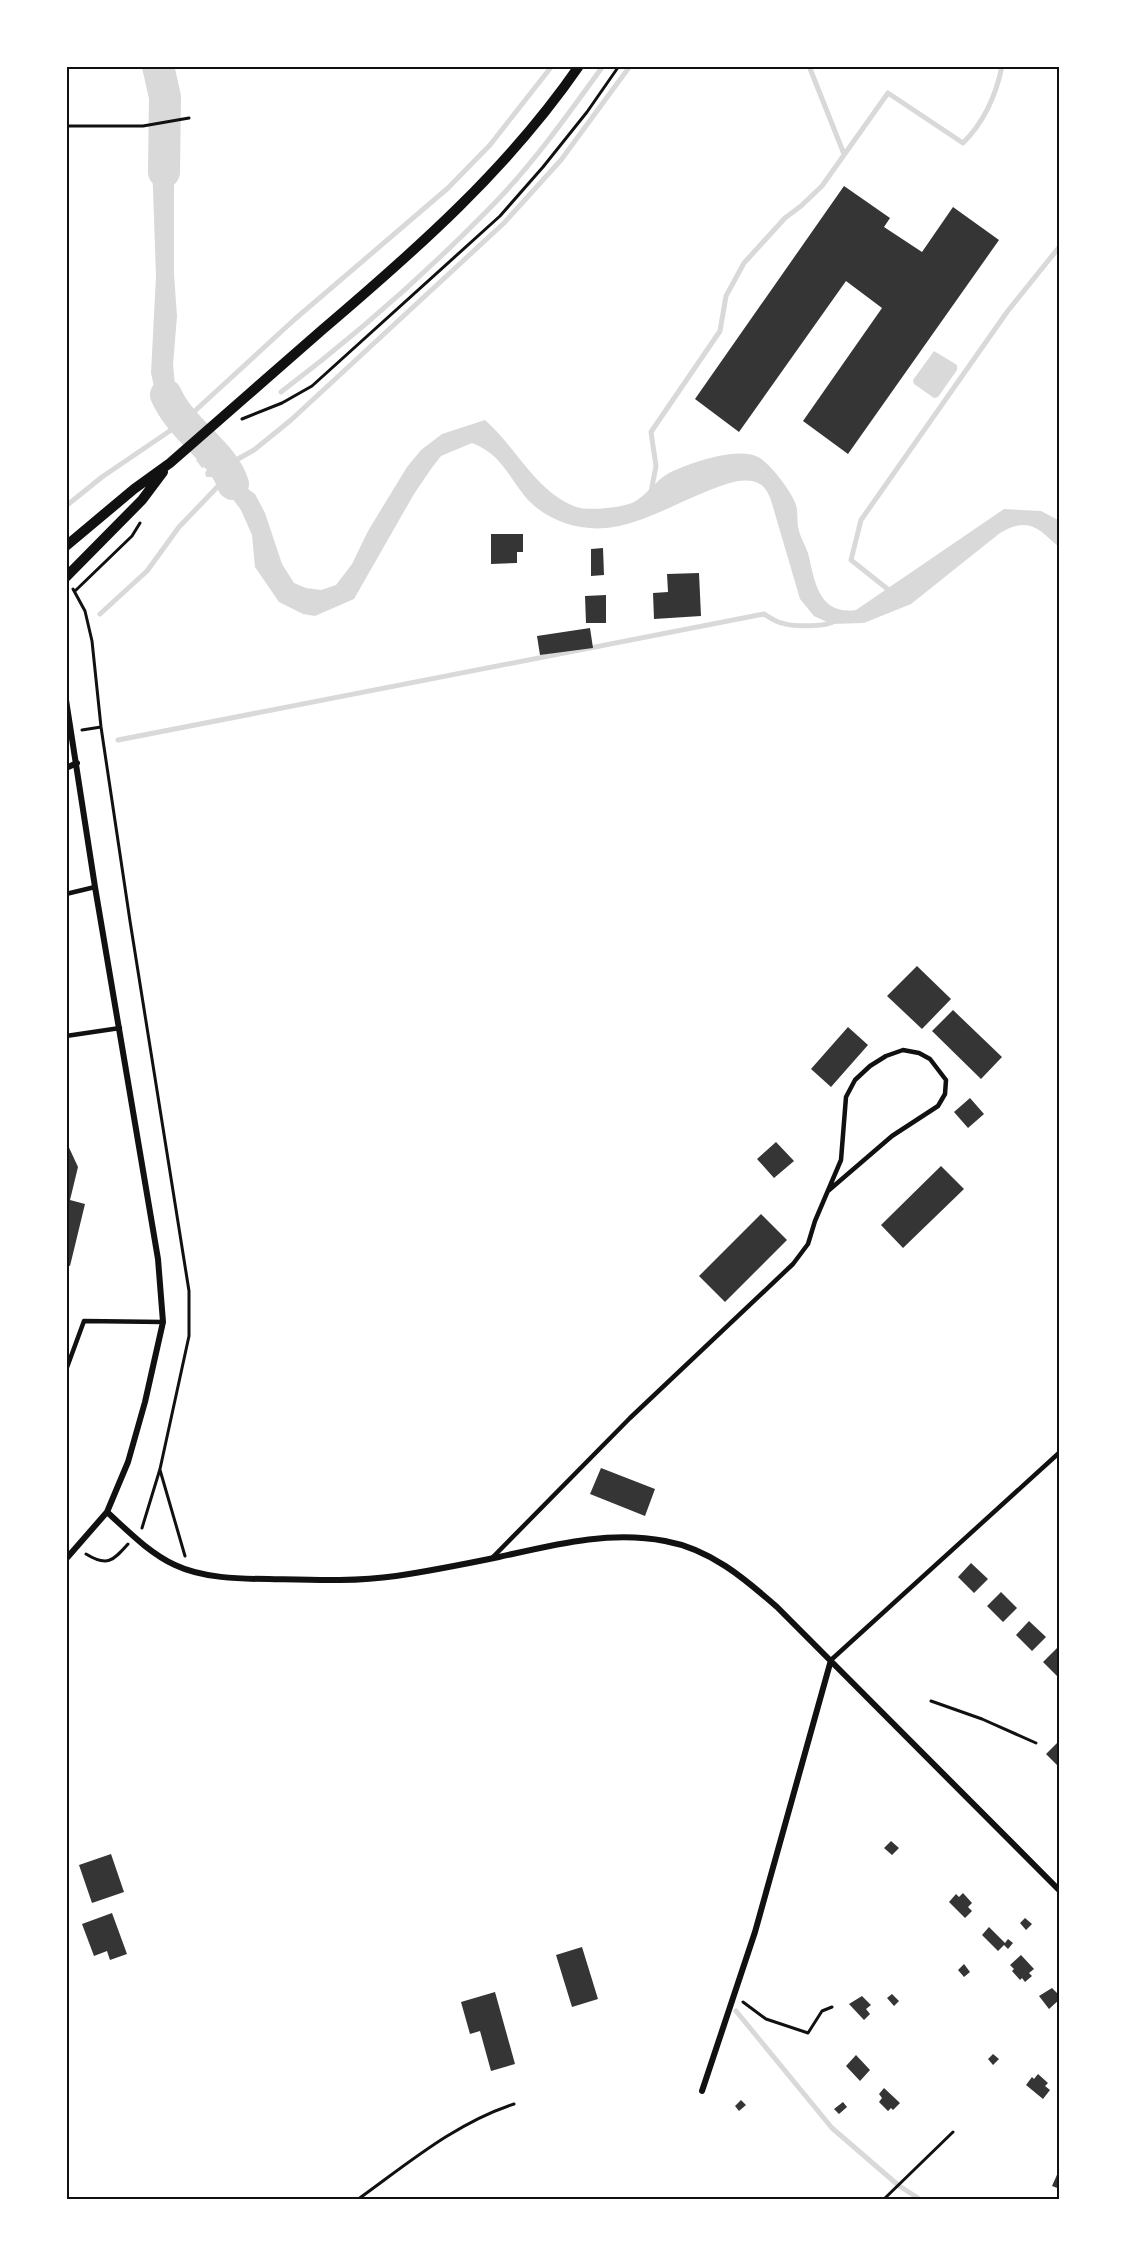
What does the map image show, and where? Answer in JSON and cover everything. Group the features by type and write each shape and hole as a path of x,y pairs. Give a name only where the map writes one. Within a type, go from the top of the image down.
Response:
{"street":[{"path":"66,546 134,489 170,463 383,278 456,211 532,130 579,66"},
{"path":"66,577 142,500 170,463"},
{"path":"66,700 94,887 158,1259 163,1322 145,1402 128,1462 107,1512 66,1559"},
{"path":"66,768 76,763"},
{"path":"107,1512 157,1555 175,1566 194,1572 254,1579 331,1580 394,1576 580,1540 612,1537 648,1538 705,1553 751,1584 831,1660 1060,1891"},
{"path":"702,2091 755,1932 831,1660"}],"lane":[{"path":"66,894 94,887"},
{"path":"66,1036 120,1028"},
{"path":"492,1558 630,1418 793,1264 808,1244 828,1191 840,1160 846,1097 855,1080 870,1066 886,1056 903,1050 919,1053 930,1059 946,1080 945,1094 938,1106 892,1136 828,1191"},
{"path":"66,1370 84,1321 163,1322"},
{"path":"831,1660 1060,1452"}],"path":[{"path":"232,424 282,403 312,386 500,216 587,112 619,66"},
{"path":"66,126 143,126 189,118"},
{"path":"160,1469 186,1557 194,1572"},
{"path":"931,1701 982,1719 1036,1743"},
{"path":"733,1994 766,2019 808,2033 822,2012 832,2007"},
{"path":"357,2200 459,2128 495,2110 514,2104"},
{"path":"883,2200 953,2132"}],"shaded area":[{"path":"147,66 169,66 173,114 151,117 156,97"},
{"path":"177,126 174,182 174,274 177,316 173,365 176,394 198,424 179,441 166,423 157,401 151,373 156,276 151,131"},
{"path":"934,351 957,365 957,370 938,397 934,398 914,384 913,380"},
{"path":"485,420 537,480 562,500 581,508 614,507 634,502 669,473 701,460 740,453 760,458 776,473 794,500 799,531 808,553 817,587 827,603 834,608 856,610 1004,509 1041,511 1060,521 1060,548 1039,530 1019,525 1000,533 911,604 864,623 831,624 814,616 800,599 770,498 763,486 758,483 738,481 707,491 645,518 613,527 588,528 564,522 541,511 523,494 496,458 482,447 472,443 441,456 431,469 414,494 354,599 315,616 303,614 279,602 255,567 252,535 241,510 216,477 206,477 205,472 212,467 210,465 202,468 196,460 214,444 235,461 244,472 241,484 255,494 265,513 282,564 294,583 306,588 321,590 336,585 352,564 368,531 407,467 421,450 442,434"}],"building":[{"path":"844,186 890,218 884,227 922,252 953,207 999,240 848,454 803,421 882,308 846,281 739,432 695,399"},
{"path":"491,534 523,534 523,552 517,552 517,563 491,564"},
{"path":"603,548 604,575 591,576 591,549"},
{"path":"699,573 701,616 654,619 653,593 668,592 667,574"},
{"path":"606,595 606,623 586,623 585,596"},
{"path":"590,628 593,648 540,655 537,636"},
{"path":"917,966 951,999 922,1029 887,996"},
{"path":"953,1010 1002,1057 981,1079 932,1031"},
{"path":"848,1027 868,1045 831,1087 811,1069"},
{"path":"970,1098 984,1114 968,1128 954,1112"},
{"path":"66,1141 78,1167 70,1200 85,1204 70,1266 66,1265"},
{"path":"776,1142 794,1161 774,1178 757,1159"},
{"path":"941,1166 964,1189 903,1248 881,1225"},
{"path":"761,1214 787,1240 725,1302 699,1276"},
{"path":"601,1468 655,1489 645,1516 590,1494"},
{"path":"971,1563 988,1579 974,1593 958,1577"},
{"path":"1001,1592 1017,1608 1003,1622 987,1606"},
{"path":"1029,1621 1046,1637 1032,1651 1016,1635"},
{"path":"1057,1648 1060,1651 1060,1679 1043,1662"},
{"path":"1060,1740 1060,1768 1046,1754"},
{"path":"891,1841 899,1848 892,1855 884,1848"},
{"path":"111,1854 124,1892 92,1903 79,1865"},
{"path":"963,1893 972,1903 968,1907 972,1911 965,1918 949,1902 956,1894 959,1897"},
{"path":"112,1913 127,1954 110,1960 107,1951 94,1956 82,1924"},
{"path":"1025,1918 1032,1924 1026,1930 1020,1923"},
{"path":"989,1927 1005,1943 1008,1939 1013,1943 1008,1949 1004,1945 998,1951 982,1935"},
{"path":"582,1947 598,1999 572,2007 556,1955"},
{"path":"1021,1955 1034,1969 1029,1973 1032,1976 1025,1982 1012,1971 1014,1969 1010,1965"},
{"path":"964,1964 970,1972 964,1977 958,1970"},
{"path":"1052,1988 1060,1999 1049,2009 1039,1996"},
{"path":"495,1992 515,2064 491,2071 480,2031 470,2034 461,2002"},
{"path":"892,1994 899,2001 894,2006 887,1998"},
{"path":"862,1996 871,2005 866,2009 870,2014 864,2020 849,2004"},
{"path":"993,2054 999,2059 993,2065 988,2059"},
{"path":"856,2055 870,2070 860,2081 846,2066"},
{"path":"1038,2074 1048,2083 1045,2086 1050,2090 1043,2099 1026,2085 1032,2077 1034,2079"},
{"path":"884,2088 900,2103 893,2110 891,2108 888,2111 879,2102 882,2098 879,2094"},
{"path":"741,2100 746,2105 739,2111 735,2106"},
{"path":"843,2102 847,2107 839,2114 834,2109"},
{"path":"1060,2168 1060,2189 1052,2186"}],"waterway":[{"path":"158,66 165,97 164,172"},
{"path":"186,419 295,319 448,188 490,145 552,66"},
{"path":"281,392 386,306 486,212 533,160 603,66"},
{"path":"229,464 254,450 291,420 504,223 561,160 630,66"},
{"path":"809,66 844,154"},
{"path":"651,492 656,466 651,432 720,331 726,296 744,263 785,218 822,186 888,93 963,143 978,126 988,107 1002,66"},
{"path":"890,591 851,560 861,520 1007,312 1060,246"},
{"path":"166,395 182,420 221,462 233,484"},
{"path":"66,506 102,477 177,426"},
{"path":"100,614 147,571 179,527 225,479"},
{"path":"118,740 764,614 777,622 794,625 809,626 835,621"},
{"path":"736,2011 832,2128 898,2185 921,2200"}]}
